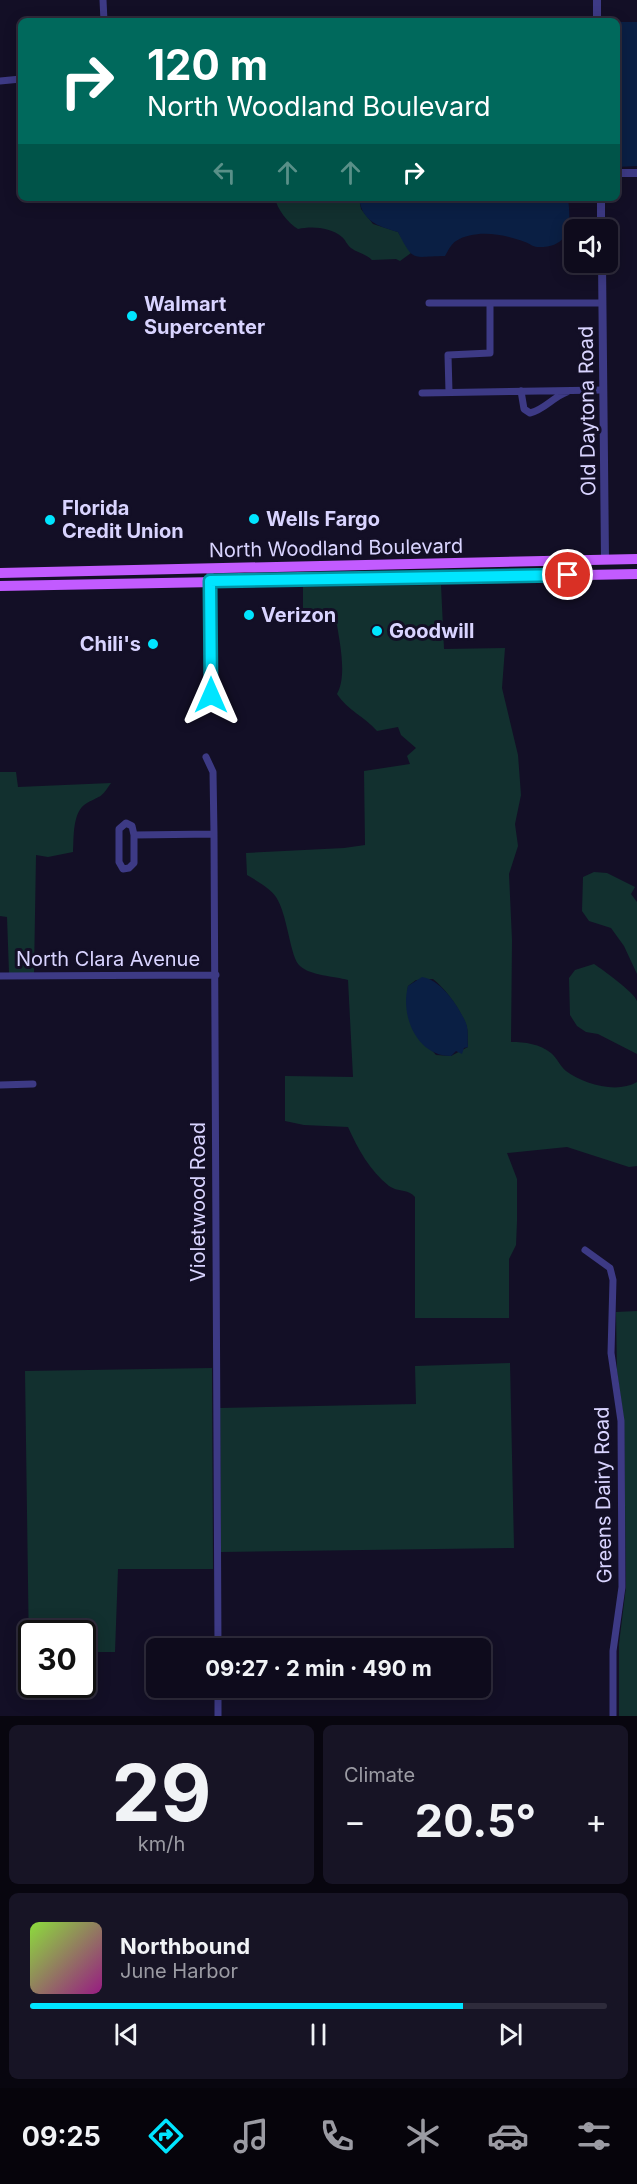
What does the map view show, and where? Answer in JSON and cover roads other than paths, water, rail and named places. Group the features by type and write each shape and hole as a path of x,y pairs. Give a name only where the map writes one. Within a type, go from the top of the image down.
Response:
{"main road":[{"name":"North Woodland Boulevard","path":"4,573 637,558"},
{"path":"539,576 567,569 594,568 605,559"},
{"path":"602,574 612,564 623,559"},
{"path":"411,577 417,569 429,564"},
{"path":"381,578 399,573 408,565"},
{"name":"North Woodland Boulevard","path":"4,586 637,574"}],"street":[{"path":"104,0 104,18"},
{"path":"597,0 597,18"},
{"path":"0,81 18,79"},
{"path":"620,173 637,173"},
{"path":"601,201 601,219"},
{"name":"Old Daytona Road","path":"602,273 605,559"},
{"path":"429,303 602,303"},
{"path":"449,392 448,355 490,352 490,303"},
{"path":"521,391 524,409 530,413 538,411 553,398 570,390"},
{"path":"422,393 603,390"},
{"path":"210,569 211,695"},
{"path":"4,573 4,586"},
{"name":"Violetwood Road","path":"206,757 213,772 216,975 214,1109 218,1638"},
{"path":"126,823 132,826 134,835 134,863 129,868 123,869 119,862 121,826 126,823"},
{"path":"134,835 214,834"},
{"name":"North Clara Avenue","path":"0,976 216,975"},
{"path":"0,1085 33,1084"},
{"name":"Greens Dairy Road","path":"585,1250 610,1268 613,1280 610,1353 621,1421 622,1587 613,1651 613,1716"},
{"path":"218,1698 218,1716"}],"water":[{"path":"620,22 637,22 637,166 620,167"},
{"path":"360,201 568,201 569,219 564,219 563,239 549,246 536,247 508,237 481,234 456,241 445,256 420,257 411,254 398,232 377,225 363,212"},
{"path":"422,977 442,988 454,1001 463,1016 467,1029 468,1047 464,1048 462,1054 456,1051 451,1056 439,1054 420,1042 414,1032 409,1021 406,998 408,986"}],"place":[{"name":"Walmart Supercenter","path":"132,316"},
{"name":"Wells Fargo","path":"254,519"},
{"name":"Florida Credit Union","path":"50,520"},
{"name":"Verizon","path":"249,615"},
{"name":"Goodwill","path":"377,631"},
{"name":"Chili's","path":"153,644"}]}
